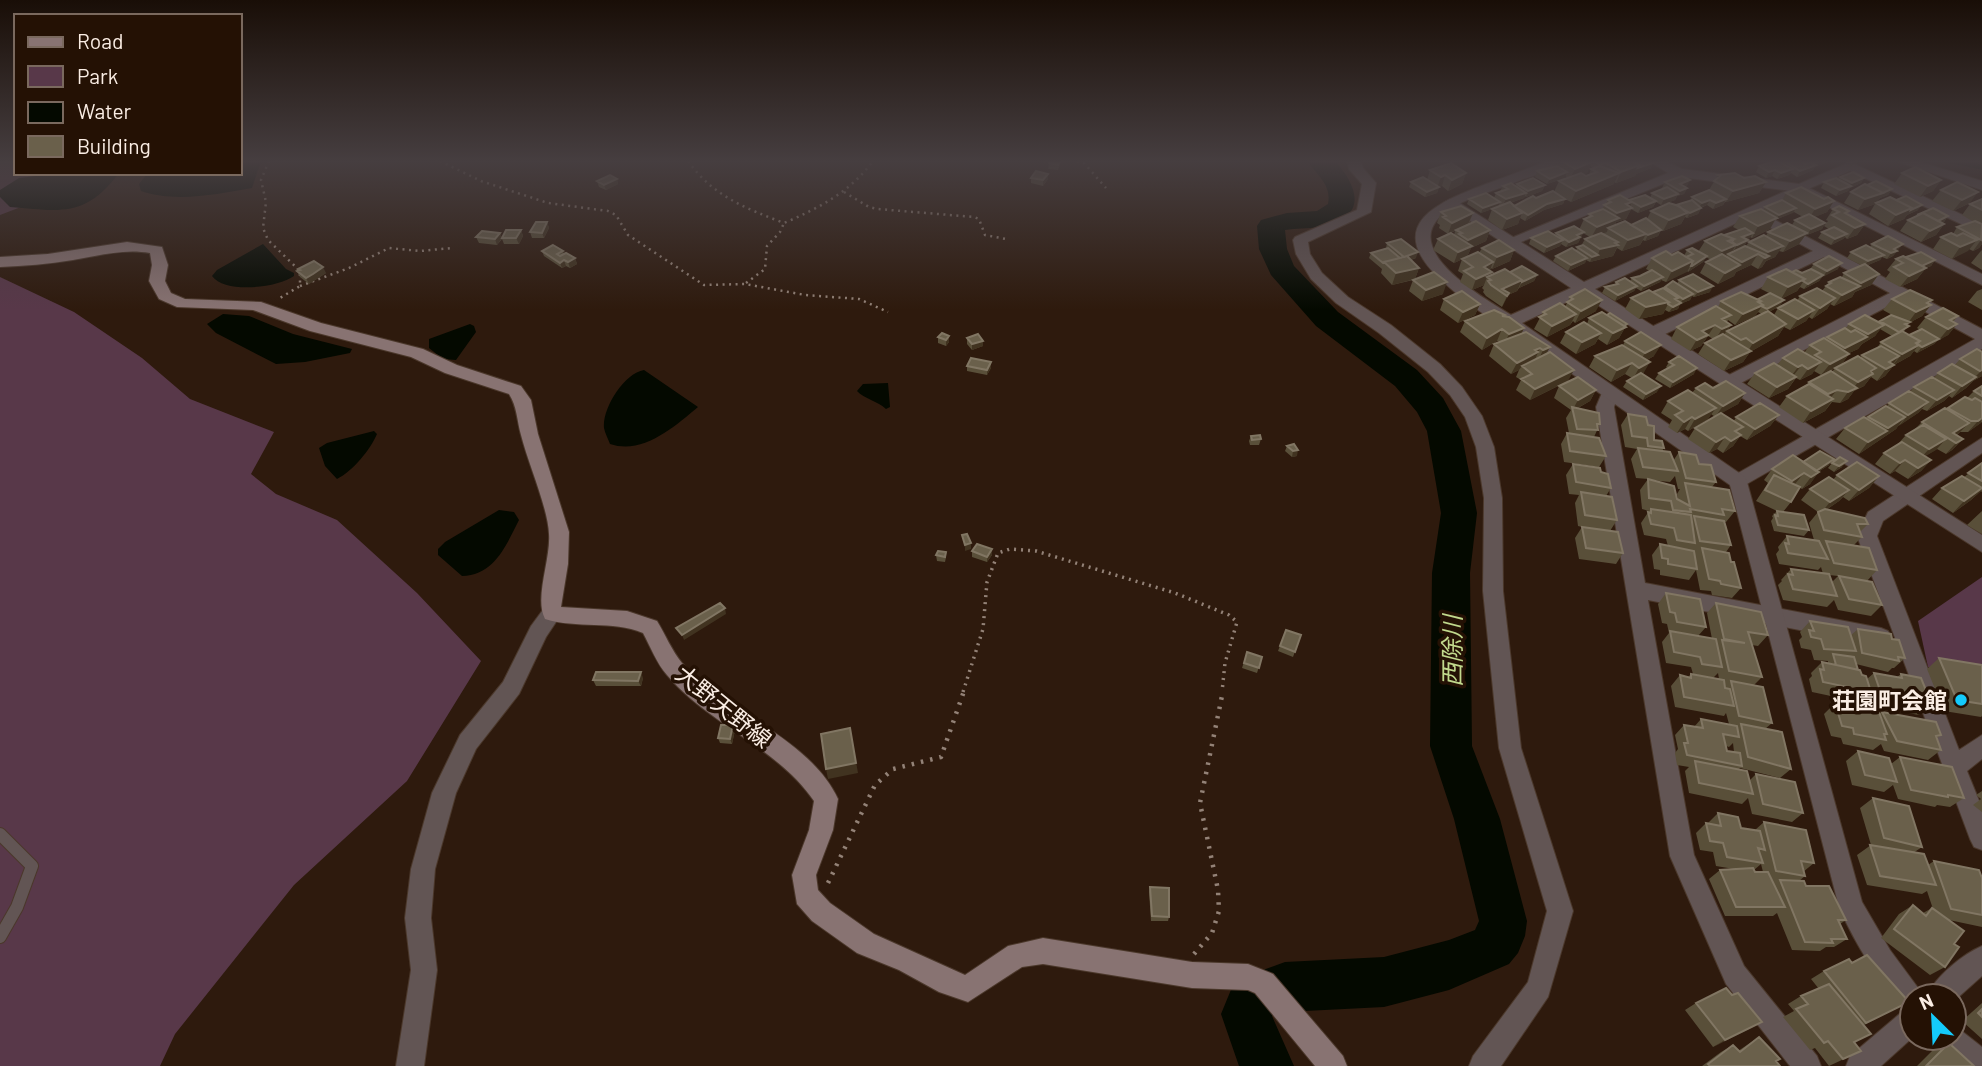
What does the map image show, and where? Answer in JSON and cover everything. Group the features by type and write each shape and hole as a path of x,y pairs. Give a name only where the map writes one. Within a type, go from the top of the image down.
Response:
{"main road":[{"path":"0,262 75,255 114,247 146,247 157,250 160,265 158,281 165,296 183,304 255,305 316,327 417,353 451,369 515,390 522,400 529,434 559,533 558,564 550,605 552,613"},
{"name":"大野天野線","path":"552,613 570,618 617,620 650,628 673,668 708,700 785,755 812,779 826,799 821,830 804,875 806,895 821,912 866,944 907,960 948,983 968,989 1017,955 1043,951 1173,972 1248,977 1264,983 1333,1066"}],"street":[{"path":"1364,211 1348,221 1318,230 1300,240 1303,254 1316,276 1342,300 1385,329 1434,368 1456,391 1473,415 1485,447 1493,498 1493,591 1510,748 1560,911 1539,988 1483,1066"},
{"path":"1441,211 1425,227 1424,243 1430,262 1450,281 1738,482 1851,906 1881,959 1899,982"},
{"path":"1464,211 1982,545"},
{"path":"1511,241 1586,211"},
{"path":"1510,321 1751,211 1982,336"},
{"path":"1846,211 1982,280"},
{"path":"1942,211 1982,230"},
{"path":"1653,333 1824,251"},
{"path":"1729,382 1902,293"},
{"path":"1738,482 1982,342"},
{"path":"1610,392 1605,407 1682,856 1735,975 1807,1066"},
{"path":"1982,444 1875,517 1867,536 1982,839"},
{"path":"1638,590 1907,642"},
{"path":"410,1066 424,971 418,918 423,869 444,793 468,742 511,688 538,632 552,613"},
{"path":"1955,767 1982,746"},
{"path":"1955,982 1982,958"},
{"path":"1860,1066 1898,1032"},
{"path":"1968,1052 1982,1065"}],"lane":[{"path":"0,834 32,866 17,907 0,937"}],"path":[{"path":"265,211 263,228 268,240 300,271 300,286"},
{"path":"606,211 616,215 628,235 700,283 745,284 805,295 859,299 888,312"},
{"path":"753,211 784,223 815,211"},
{"path":"899,211 974,217 979,219 985,235 1006,239"},
{"path":"745,284 765,273 769,267 767,246 780,232 784,223"},
{"path":"255,305 278,299 300,286 349,268 389,248 420,251 452,248"},
{"path":"821,912 825,889 875,785 893,769 908,763 941,757 946,748 983,629 986,582 998,553 1015,547 1102,570 1211,606 1231,615 1237,622 1225,663 1222,697 1200,803 1218,890 1219,911 1212,933 1173,972"}],"green space":[{"path":"0,277 74,312 142,358 190,399 274,432 251,474 276,494 337,520 417,593 481,661 407,781 294,885 175,1034 160,1066 0,1066"},
{"path":"1982,577 1982,685 1978,675 1928,667 1918,621"}],"water":[{"path":"263,244 294,276 276,284 239,287 219,282 212,276 217,270"},
{"path":"223,314 249,316 293,334 352,349 350,353 305,362 276,364 216,333 207,324"},
{"path":"470,324 476,332 456,360 443,359 429,348 429,339"},
{"path":"644,370 698,407 668,430 646,442 634,446 610,444 604,420 611,402 629,378"},
{"path":"888,383 890,407 886,409 857,391 863,384"},
{"path":"374,431 377,434 365,453 349,471 337,479 325,466 319,448 327,443"},
{"path":"499,510 514,512 519,520 498,557 483,570 462,576 438,555 438,549 445,542"}],"building":[{"path":"1469,211 1473,213 1452,223 1443,217 1446,216 1441,212"},
{"path":"1495,211 1522,213 1507,219"},
{"path":"1606,211 1619,218 1597,227 1584,219 1592,216 1589,214"},
{"path":"1651,211 1684,211 1687,213 1669,220"},
{"path":"1764,211 1777,218 1758,226 1740,216"},
{"path":"1772,211 1789,211 1779,215"},
{"path":"1836,211 1848,211 1845,213 1865,224 1855,228 1832,215 1839,212"},
{"path":"1889,211 1906,211 1896,215"},
{"path":"1927,211 1938,211 1948,216 1938,221 1923,213 1917,215"},
{"path":"1923,213 1944,224 1930,231 1908,220"},
{"path":"1809,214 1825,223 1811,229 1795,220"},
{"path":"1646,218 1661,230 1648,235 1631,225"},
{"path":"1476,221 1490,230 1468,240 1456,230"},
{"path":"1625,221 1646,234 1628,240 1608,228"},
{"path":"1975,221 1982,224 1981,240 1957,227"},
{"path":"536,222 547,222 542,233 530,232"},
{"path":"1787,223 1807,233 1790,241 1768,232"},
{"path":"1574,226 1584,232 1569,242 1556,233"},
{"path":"1834,227 1847,234 1835,239 1822,232"},
{"path":"1745,228 1753,233 1742,237 1748,240 1737,245 1732,242 1734,239 1724,235"},
{"path":"506,230 521,230 516,238 502,238"},
{"path":"482,231 500,233 495,239 476,237"},
{"path":"1548,231 1563,240 1547,247 1531,238"},
{"path":"1451,233 1472,246 1458,252 1438,239"},
{"path":"1601,233 1618,242 1615,243 1618,245 1600,249 1585,239"},
{"path":"1951,233 1957,236 1963,233 1977,240 1960,247 1941,237"},
{"path":"1721,234 1734,239 1728,241 1736,245 1722,251 1705,241"},
{"path":"1764,235 1783,246 1768,252 1749,242"},
{"path":"1888,236 1903,244 1894,249 1897,251 1891,253 1872,244"},
{"path":"1401,239 1418,252 1404,257 1387,243"},
{"path":"1499,240 1514,250 1497,257 1482,248"},
{"path":"553,245 563,251 557,254 560,256 566,253 575,258 560,263 542,251"},
{"path":"1583,245 1598,255 1592,257 1577,247"},
{"path":"1866,245 1884,255 1868,261 1851,252"},
{"path":"1745,246 1769,256 1765,258 1758,254 1742,262 1728,254"},
{"path":"1388,248 1400,258 1383,263 1371,253"},
{"path":"1572,248 1587,258 1571,265 1556,256"},
{"path":"1692,248 1707,256 1691,266 1693,261 1686,257 1693,254 1687,250"},
{"path":"1666,251 1672,255 1678,252 1693,261 1672,271 1652,258"},
{"path":"1478,252 1493,262 1484,267 1492,272 1476,279 1464,271 1473,267 1462,259"},
{"path":"1921,252 1935,260 1922,266 1906,257"},
{"path":"1722,254 1740,265 1725,273 1706,262"},
{"path":"1407,256 1419,268 1396,273 1384,262"},
{"path":"1829,256 1842,263 1827,271 1814,264"},
{"path":"1903,256 1926,268 1909,276 1894,267 1903,263 1896,259"},
{"path":"314,261 323,267 306,278 297,271 300,270 298,269"},
{"path":"1865,264 1879,274 1861,283 1844,273"},
{"path":"1522,266 1537,275 1522,282 1510,272"},
{"path":"1505,269 1522,280 1502,289 1509,293 1507,296 1491,285 1488,281 1491,280 1487,277"},
{"path":"1786,269 1805,279 1788,287 1768,277"},
{"path":"1811,269 1823,275 1808,284 1803,281 1805,279 1792,272 1796,270 1802,273"},
{"path":"1652,270 1663,277 1644,286 1632,278 1640,276"},
{"path":"1434,272 1447,282 1426,290 1413,280"},
{"path":"1693,274 1713,286 1698,292 1679,280"},
{"path":"1840,277 1860,286 1842,295 1826,286"},
{"path":"1625,278 1637,286 1618,295 1605,287 1618,284 1616,282"},
{"path":"1673,281 1693,294 1683,299 1665,287"},
{"path":"1663,288 1681,303 1673,307 1653,292"},
{"path":"1817,288 1835,298 1820,308 1800,296"},
{"path":"1585,289 1602,300 1581,311 1567,302 1573,299 1570,297"},
{"path":"1649,290 1669,302 1646,307 1631,298"},
{"path":"1910,290 1932,300 1927,303 1931,305 1916,312 1892,299"},
{"path":"1462,291 1480,304 1463,312 1444,299"},
{"path":"1741,292 1761,301 1758,302 1763,305 1743,314 1721,301"},
{"path":"1770,293 1784,300 1767,309 1761,306 1763,305 1758,299"},
{"path":"1795,299 1814,310 1798,319 1778,308"},
{"path":"1560,303 1576,314 1552,326 1539,317 1546,314 1543,312"},
{"path":"1716,306 1731,315 1722,319 1731,325 1722,329 1715,325 1702,331 1708,335 1697,340 1677,327"},
{"path":"1943,308 1958,316 1950,320 1957,324 1948,329 1926,317"},
{"path":"1494,310 1524,328 1509,334 1502,329 1487,338 1465,321"},
{"path":"1768,311 1786,324 1753,343 1746,338 1741,340 1727,331"},
{"path":"1602,312 1626,327 1613,333 1589,318"},
{"path":"1610,313 1627,324 1624,326 1607,315"},
{"path":"1865,315 1884,325 1868,334 1849,324"},
{"path":"1891,315 1910,322 1905,324 1909,326 1899,332 1880,321"},
{"path":"1584,322 1601,333 1582,342 1566,332"},
{"path":"1845,328 1867,337 1845,348 1827,337"},
{"path":"1922,329 1939,339 1922,347 1917,344 1920,341 1909,335"},
{"path":"1902,331 1920,341 1916,343 1919,345 1902,354 1881,342"},
{"path":"1526,332 1550,347 1535,350 1538,352 1517,363 1494,344"},
{"path":"1641,332 1661,345 1645,353 1625,341"},
{"path":"942,333 949,336 946,340 938,337"},
{"path":"978,334 983,341 972,344 967,338"},
{"path":"1723,334 1751,351 1731,360 1705,343"},
{"path":"1824,338 1849,354 1830,364 1815,355 1821,352 1810,345"},
{"path":"1622,345 1650,362 1639,368 1632,363 1617,370 1595,356"},
{"path":"1881,346 1899,356 1889,362 1894,365 1886,369 1862,355"},
{"path":"1798,349 1821,362 1808,369 1802,365 1798,367 1783,358"},
{"path":"1977,349 1982,352 1980,371 1960,359"},
{"path":"1550,352 1574,370 1535,389 1521,379 1532,374 1522,366"},
{"path":"1679,356 1697,368 1673,382 1659,373 1674,365 1669,362"},
{"path":"1858,356 1876,368 1871,371 1873,374 1858,382 1835,368"},
{"path":"971,358 991,362 987,370 967,366"},
{"path":"1774,363 1796,377 1777,387 1755,373"},
{"path":"1952,364 1976,377 1962,386 1938,373"},
{"path":"1831,371 1857,388 1828,394 1809,382"},
{"path":"1641,373 1661,386 1646,394 1627,381"},
{"path":"1578,377 1596,390 1578,400 1559,386"},
{"path":"1932,377 1954,390 1937,400 1914,387"},
{"path":"1726,381 1745,393 1723,406 1696,388 1705,383 1713,388"},
{"path":"1809,384 1833,399 1811,411 1787,396"},
{"path":"1982,386 1982,396 1974,391"},
{"path":"1688,390 1716,408 1684,422 1675,415 1683,411 1668,401"},
{"path":"1909,391 1928,402 1908,415 1889,403"},
{"path":"1965,397 1982,402 1982,418 1978,421 1971,421 1948,408"},
{"path":"1760,403 1779,415 1755,429 1736,417"},
{"path":"1886,406 1905,417 1888,428 1868,417"},
{"path":"1572,407 1599,413 1598,430 1577,429"},
{"path":"1945,408 1969,423 1953,433 1963,439 1956,443 1922,422"},
{"path":"1721,413 1743,427 1735,431 1741,435 1731,441 1725,437 1716,442 1695,428"},
{"path":"1628,414 1646,417 1648,425 1654,426 1654,440 1662,441 1664,448 1648,446 1647,438 1632,436"},
{"path":"1864,417 1887,431 1868,442 1845,428"},
{"path":"1923,425 1946,439 1929,449 1906,435"},
{"path":"1567,433 1599,438 1606,456 1570,451"},
{"path":"1260,435 1261,439 1252,440 1251,436"},
{"path":"1902,442 1931,460 1918,468 1905,460 1900,463 1884,453"},
{"path":"1294,444 1298,450 1293,451 1287,446"},
{"path":"1638,448 1670,452 1678,471 1643,467"},
{"path":"1820,451 1834,459 1816,471 1803,462"},
{"path":"1679,452 1696,455 1699,464 1711,465 1716,482 1686,478"},
{"path":"1793,455 1819,472 1811,477 1804,473 1792,481 1772,469"},
{"path":"1840,457 1847,461 1839,466 1832,463"},
{"path":"1857,462 1879,476 1859,490 1837,475"},
{"path":"1982,463 1982,481 1968,473"},
{"path":"1573,464 1600,468 1601,472 1608,474 1611,488 1576,482"},
{"path":"1774,475 1800,487 1791,502 1765,490"},
{"path":"1962,476 1982,488 1964,501 1942,488"},
{"path":"1829,477 1849,490 1830,502 1810,489"},
{"path":"1648,479 1674,486 1677,499 1690,506 1685,483 1729,490 1735,511 1722,509 1724,515 1690,509 1691,512 1673,510 1671,501 1649,498"},
{"path":"1581,492 1612,497 1617,520 1585,515"},
{"path":"1651,509 1691,515 1695,543 1677,540 1674,528 1651,524 1648,512 1651,513"},
{"path":"1825,509 1865,518 1868,524 1857,524 1862,537 1824,530 1818,512"},
{"path":"1777,511 1804,515 1809,530 1778,525 1775,515 1778,516"},
{"path":"1694,516 1724,521 1731,545 1700,541"},
{"path":"1582,527 1618,532 1623,553 1586,548"},
{"path":"967,534 971,543 965,545 962,535"},
{"path":"1787,536 1819,541 1828,559 1788,553 1785,543 1789,544"},
{"path":"1826,541 1869,548 1877,570 1834,563"},
{"path":"977,544 992,549 987,557 972,551"},
{"path":"1660,544 1694,551 1697,569 1668,564 1668,559 1662,558"},
{"path":"1702,548 1729,553 1741,588 1709,579"},
{"path":"938,551 946,552 945,557 936,555"},
{"path":"1791,569 1829,574 1837,596 1793,589 1788,574 1793,575"},
{"path":"1839,576 1872,582 1882,605 1849,599"},
{"path":"1666,593 1700,599 1706,627 1677,622 1675,613 1670,612"},
{"path":"720,603 725,608 682,635 676,628"},
{"path":"1716,603 1761,612 1768,635 1748,632 1762,677 1729,671 1722,640 1745,643 1724,639"},
{"path":"1810,621 1848,627 1856,651 1824,649 1821,639 1811,637 1809,630 1814,631"},
{"path":"1858,629 1891,634 1892,639 1899,640 1905,658 1898,657 1899,661 1862,653"},
{"path":"1286,630 1301,635 1295,652 1280,646"},
{"path":"1670,631 1716,639 1722,667 1702,664 1700,657 1674,652"},
{"path":"1247,652 1262,657 1259,668 1244,663"},
{"path":"1833,654 1854,657 1858,670 1836,665"},
{"path":"1939,658 1982,665 1982,704 1957,700"},
{"path":"1822,662 1860,670 1862,675 1866,676 1871,692 1823,682 1820,669 1824,670"},
{"path":"596,672 641,672 638,681 593,680"},
{"path":"1874,673 1921,678 1932,705 1882,696"},
{"path":"1691,674 1724,680 1725,688 1730,689 1734,706 1684,697 1680,675 1691,678"},
{"path":"1731,681 1763,687 1772,723 1739,716"},
{"path":"1835,703 1879,712 1887,734 1884,734 1886,740 1854,734 1853,728 1842,726"},
{"path":"1882,712 1936,722 1941,735 1936,736 1941,750 1897,741"},
{"path":"1701,719 1737,726 1739,737 1723,734 1727,751 1740,753 1742,766 1687,755 1684,743 1688,743 1684,725 1703,728"},
{"path":"1741,724 1782,732 1791,769 1748,757"},
{"path":"721,725 733,725 730,739 718,738"},
{"path":"850,728 856,763 826,769 821,734"},
{"path":"1858,751 1889,758 1897,782 1865,775"},
{"path":"1900,757 1952,767 1964,798 1911,790"},
{"path":"1695,761 1747,771 1753,794 1699,783"},
{"path":"1756,774 1795,782 1803,813 1763,804"},
{"path":"1873,798 1909,806 1922,847 1884,838"},
{"path":"1718,813 1738,817 1741,828 1760,831 1765,850 1758,848 1763,863 1727,857 1723,843 1710,841 1706,823 1721,826"},
{"path":"1764,822 1806,830 1814,863 1801,861 1805,876 1776,871"},
{"path":"1870,845 1924,854 1936,885 1880,876"},
{"path":"1934,861 1979,870 1982,878 1982,915 1951,909"},
{"path":"1753,868 1755,872 1768,872 1785,907 1736,907 1720,870"},
{"path":"1780,880 1804,881 1806,886 1829,886 1846,920 1838,920 1847,939 1831,939 1833,943 1805,942"},
{"path":"1150,887 1169,888 1169,917 1152,916"},
{"path":"1913,905 1926,916 1932,908 1964,931 1954,944 1959,947 1945,967 1894,929"},
{"path":"1867,955 1898,990 1898,1007 1866,1023 1824,971 1849,959 1852,963"},
{"path":"1829,984 1871,1034 1854,1042 1861,1051 1843,1059 1828,1041 1824,1043 1796,1009 1808,1004 1801,996"},
{"path":"1726,988 1732,995 1738,993 1762,1022 1725,1040 1696,1003"},
{"path":"1759,1037 1780,1059 1776,1061 1780,1066 1708,1064 1733,1045 1740,1052"},
{"path":"1940,1052 1959,1052 1974,1066 1926,1066"}],"waterway":[{"name":"西除川","path":"1268,1066 1262,1058 1246,1014 1253,998 1285,987 1384,982 1449,965 1492,947 1501,936 1503,921 1477,819 1451,746 1451,573 1459,513 1444,431 1431,406 1406,378 1327,319 1281,269 1273,249 1271,226 1287,221 1326,217 1337,211"}],"place":[{"name":"荘園町会館","path":"1961,700"}]}
